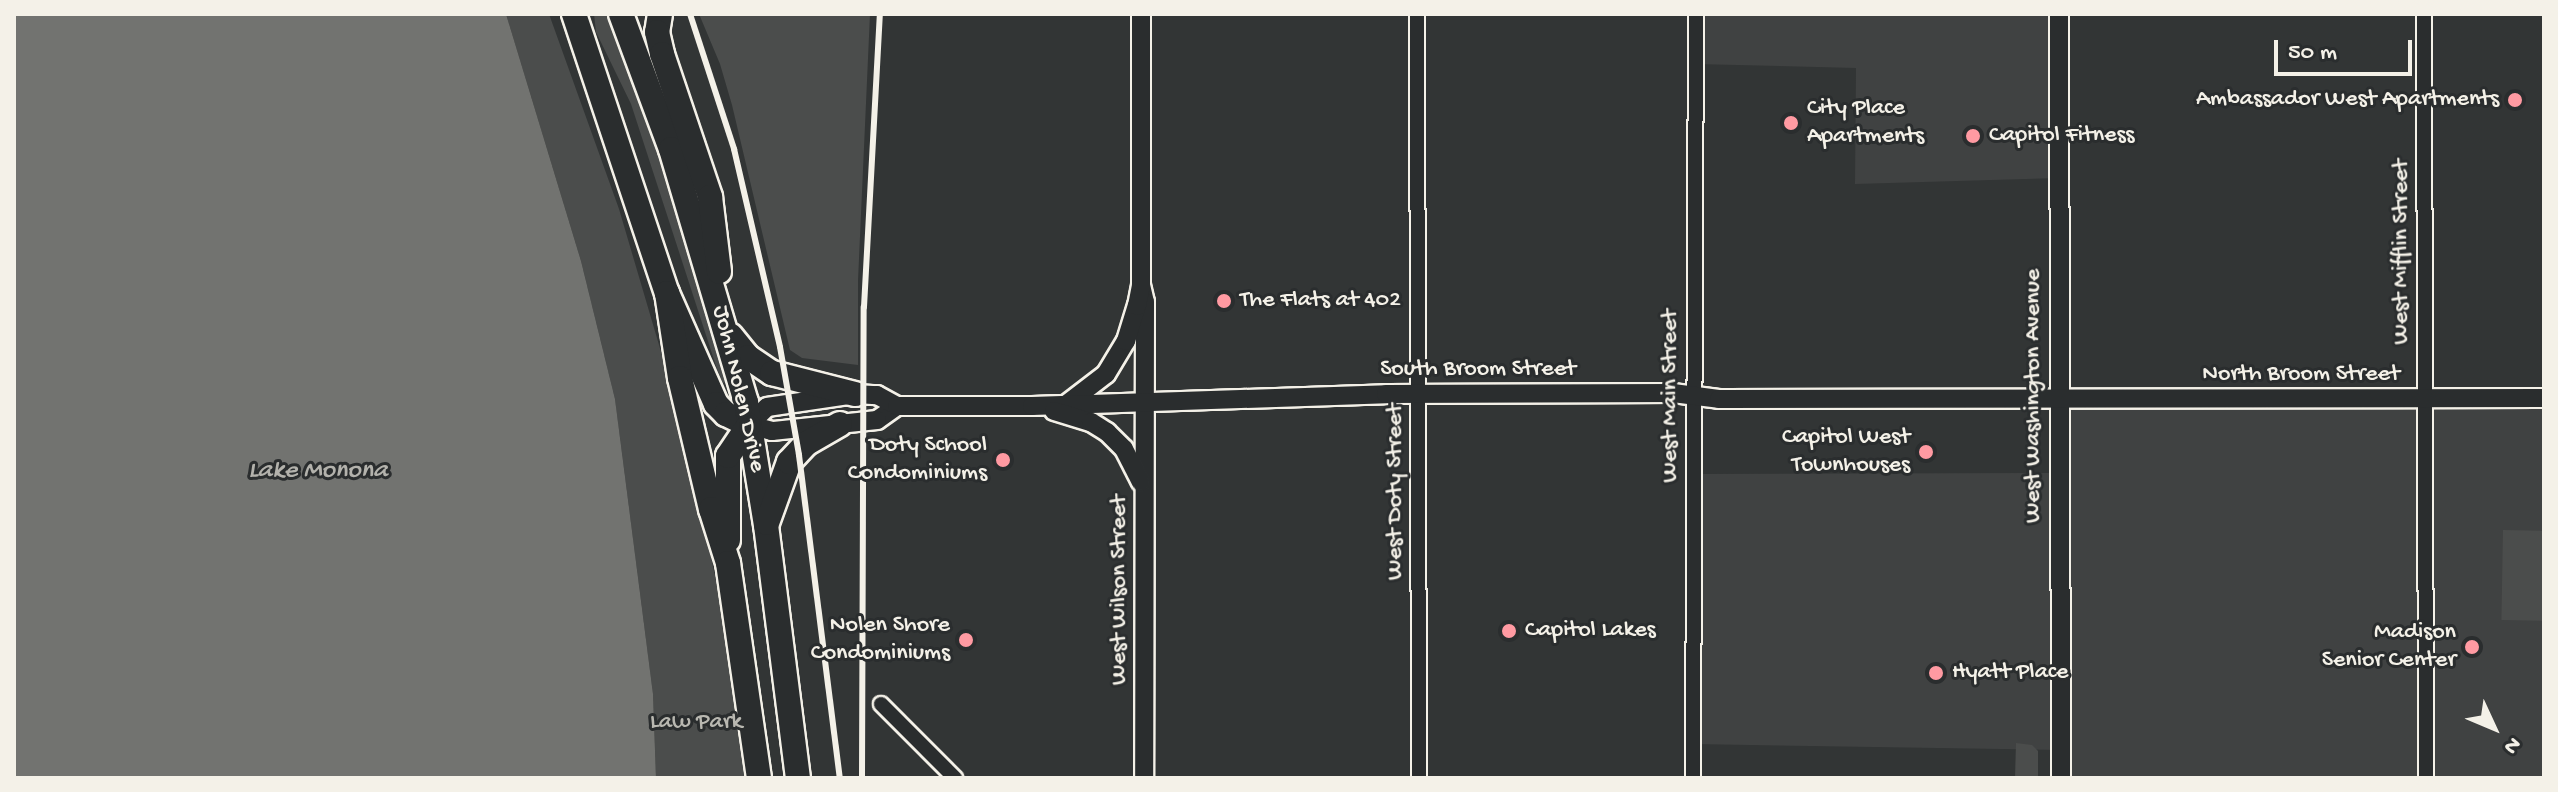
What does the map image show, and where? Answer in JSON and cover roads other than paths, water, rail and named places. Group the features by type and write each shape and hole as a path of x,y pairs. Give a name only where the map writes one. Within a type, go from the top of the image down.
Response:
{"main road":[{"path":"574,14 667,293 716,404 726,414 749,425 728,456 728,563"},
{"name":"John Nolen Drive","path":"621,14 660,116 728,331 749,425 766,525 798,778"},
{"path":"660,14 657,32 662,54 710,197 720,264 717,294"},
{"path":"667,293 689,420 728,563 759,778"},
{"path":"728,331 748,357 772,373 855,394"},
{"path":"766,525 789,462 807,443 840,424"}],"street":[{"path":"1065,405 1096,383 1117,357 1130,331 1141,285 1141,14"},
{"name":"West Doty Street","path":"1417,14 1419,778"},
{"name":"West Main Street","path":"1693,778 1696,14"},
{"name":"West Washington Avenue","path":"2059,14 2061,778"},
{"name":"West Mifflin Street","path":"2424,14 2426,778"},
{"name":"West Wilson Street","path":"1141,285 1145,302 1144,778"},
{"name":"South Broom Street","path":"749,425 767,407 855,394 877,395 897,406 1673,393 1693,397 2058,399"},
{"name":"North Broom Street","path":"2058,399 2544,398"},
{"name":"South Broom Street","path":"749,425 772,431 877,420 897,406"},
{"path":"1032,406 1077,417 1107,432 1124,449 1143,488"},
{"path":"881,704 955,778"}],"water":[{"name":"Lake Monona","path":"14,14 506,14 581,261 615,399 653,694 656,778 14,778"}],"railway":[{"path":"690,14 734,149 780,347 799,455 840,778"},
{"path":"862,778 864,307 880,14"}],"place":[{"name":"Ambassador West Apartments","path":"2515,100"},
{"name":"City Place Apartments","path":"1791,123"},
{"name":"Capitol Fitness","path":"1973,136"},
{"name":"The Flats at 402","path":"1224,301"},
{"name":"Capitol West Townhouses","path":"1926,452"},
{"name":"Doty School Condominiums","path":"1003,460"},
{"name":"Capitol Lakes","path":"1509,631"},
{"name":"Nolen Shore Condominiums","path":"966,640"},
{"name":"Madison Senior Center","path":"2472,647"},
{"name":"Hyatt Place","path":"1936,673"}],"park label":[{"name":"Law Park","path":"696,723"}]}
